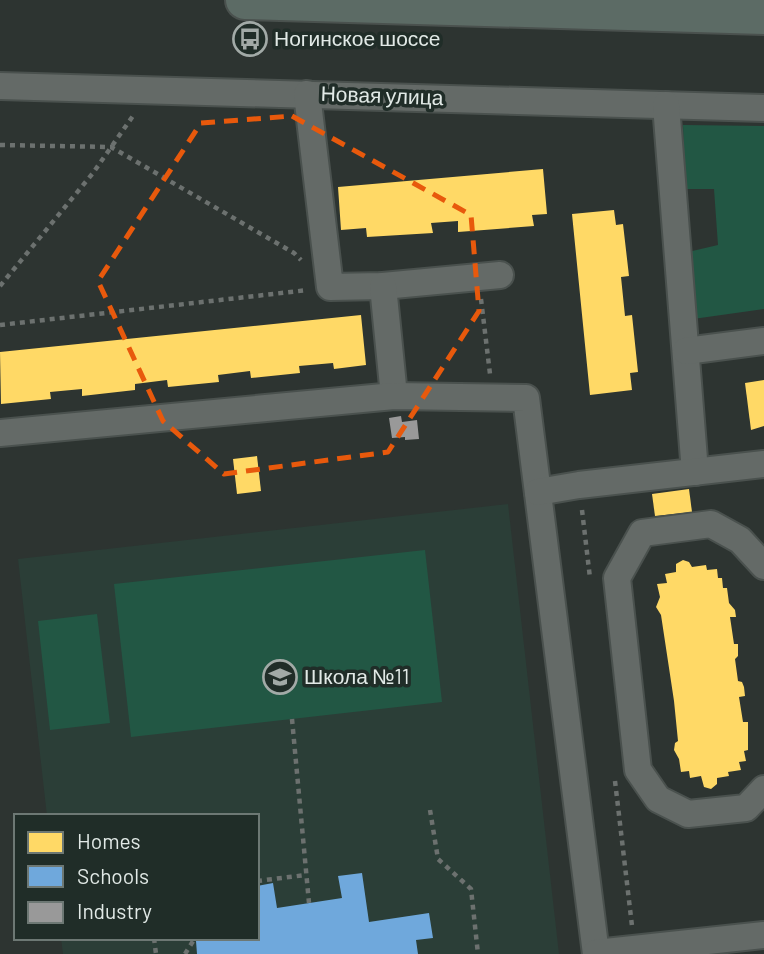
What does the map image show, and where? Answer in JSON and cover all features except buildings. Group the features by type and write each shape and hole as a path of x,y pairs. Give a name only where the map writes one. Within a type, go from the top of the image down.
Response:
{"highway":[{"path":"245,0 764,15"}],"street":[{"name":"Новая улица","path":"0,86 764,108"},
{"path":"307,94 330,287 383,286 489,276"},
{"path":"666,105 695,471"},
{"path":"383,286 394,396"},
{"path":"686,351 764,341"},
{"path":"0,433 394,396 526,398 596,953 764,935"},
{"path":"538,492 764,464"},
{"path":"764,566 740,540 711,524 642,533 617,578 638,770 658,799 688,814 746,808 764,789"}],"path":[{"path":"0,286 93,173 152,90"},
{"path":"0,145 111,147 294,253 330,287"},
{"path":"489,276 492,398"},
{"path":"0,326 330,287"},
{"path":"292,719 309,903"},
{"path":"430,810 438,859 471,889 478,954"},
{"path":"259,881 306,875"}],"highlighted area":[{"path":"292,116 471,215 479,311 388,452 224,474 163,421 98,281 201,123"}],"shaded area":[{"name":"Школа №11","path":"508,504 559,954 63,954 61,940 259,940 259,814 47,814 18,559"}],"green space":[{"path":"683,125 764,126 764,309 693,319 688,252 718,245 714,189 685,189"},
{"path":"425,550 442,702 131,737 114,584"},
{"path":"97,614 110,723 50,730 38,621"}],"place":[{"name":"Ногинское шоссе","path":"250,39"},
{"name":"Школа №11","path":"280,677"}]}
